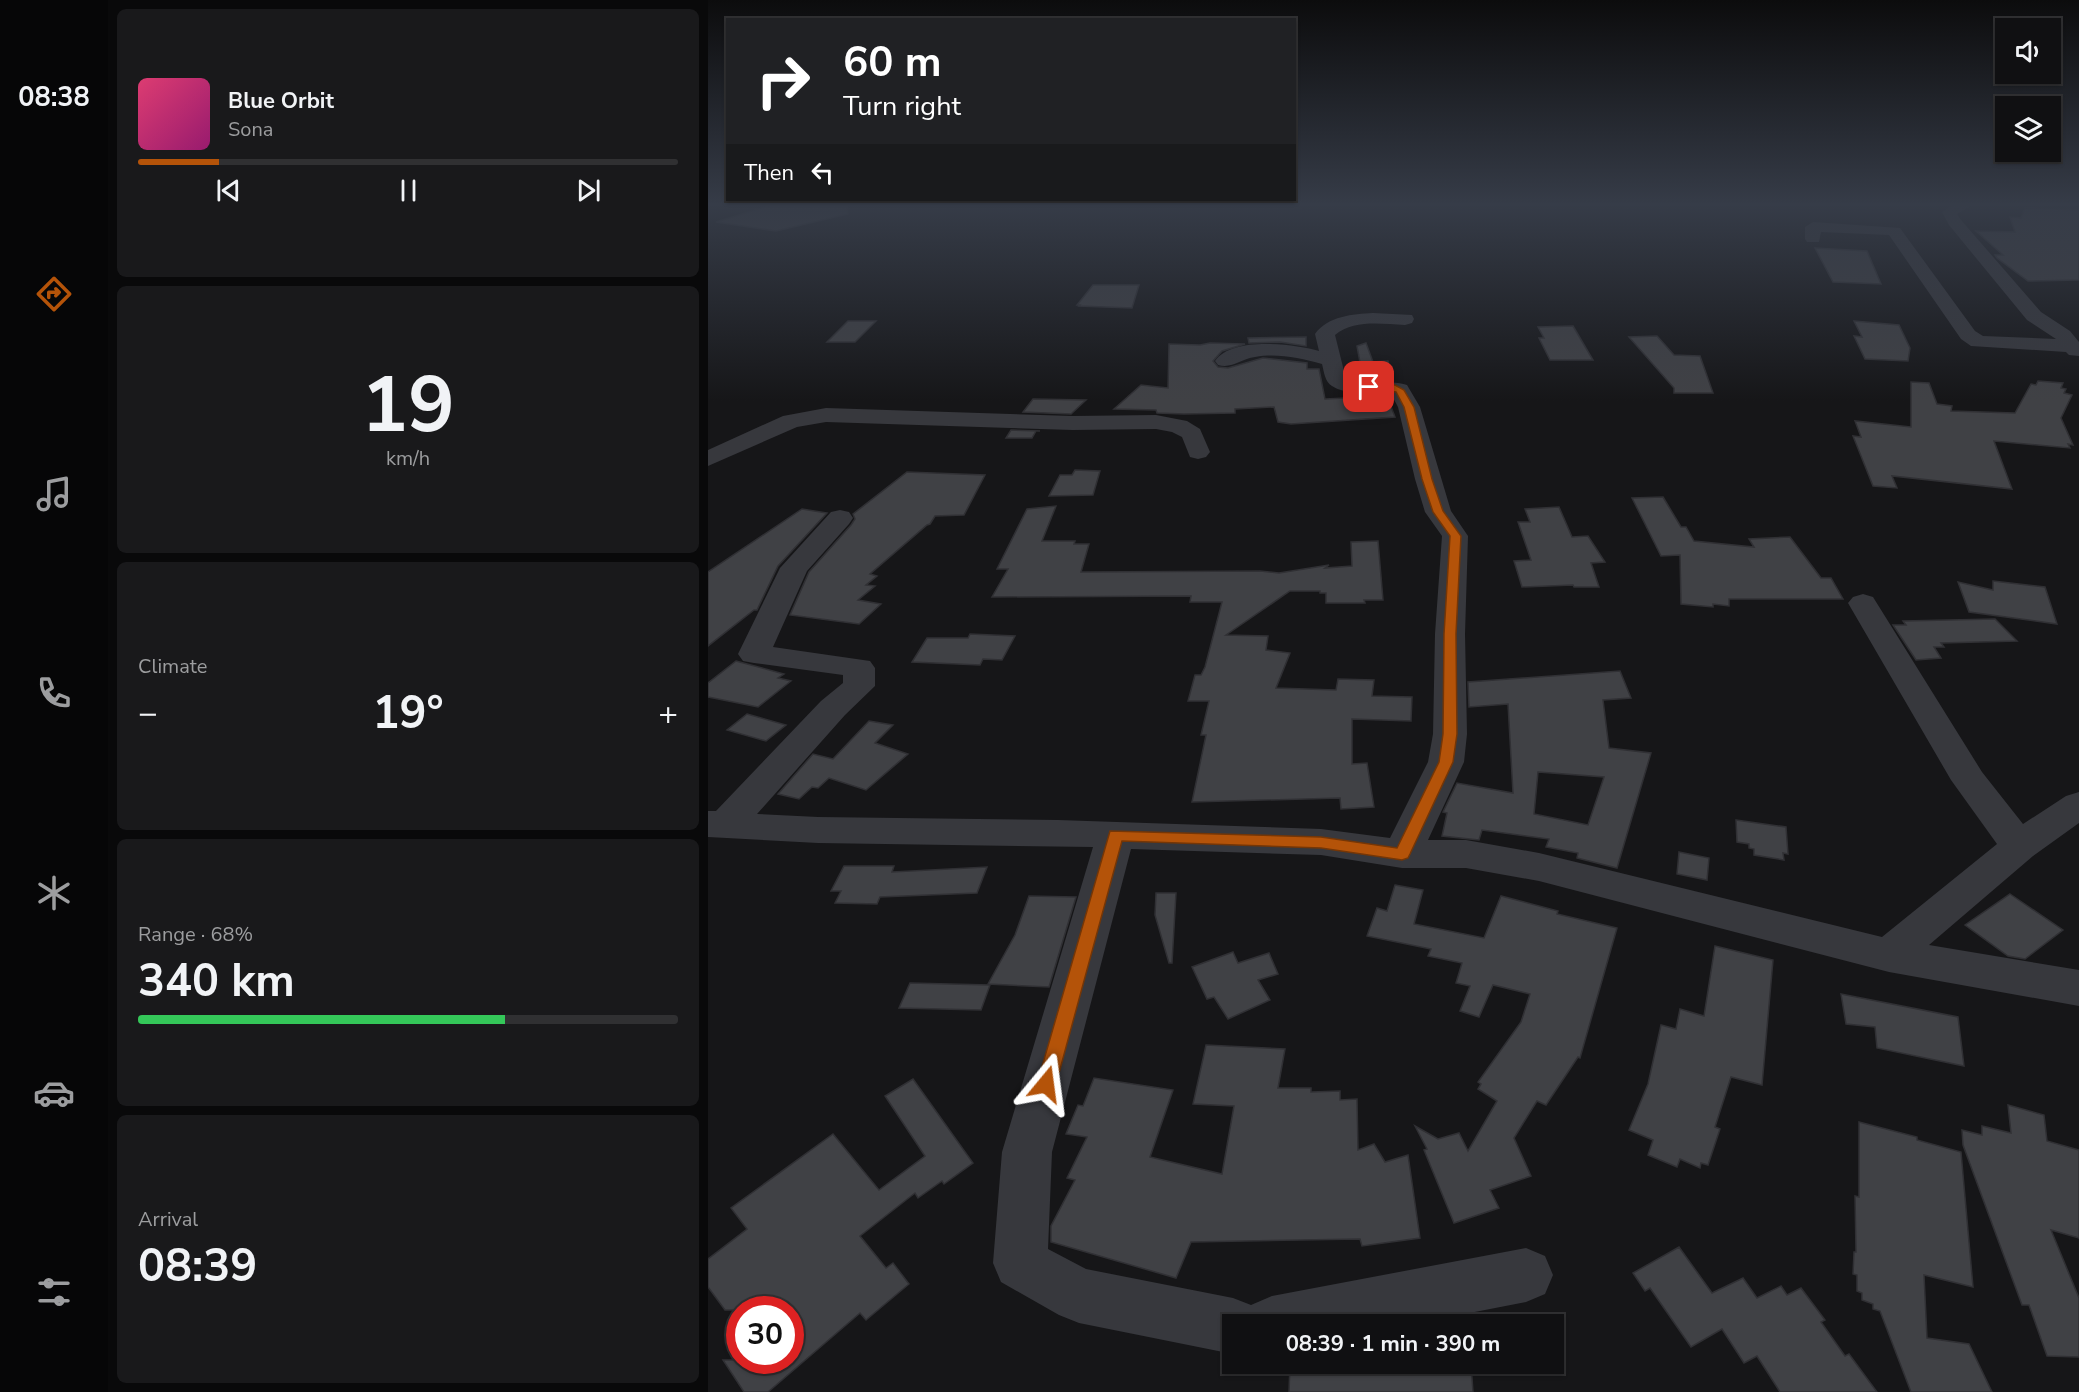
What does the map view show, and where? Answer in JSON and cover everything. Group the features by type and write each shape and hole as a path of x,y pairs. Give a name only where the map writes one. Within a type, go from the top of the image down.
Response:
{"street":[{"path":"1922,271 1968,335 1978,342 2075,350"},
{"path":"1996,271 2034,316 2063,335 2075,350"},
{"path":"1402,854 1446,762 1450,734 1450,634 1455,536 1438,512 1427,479 1409,407 1399,390 1355,386 1340,382 1335,376 1325,334 1330,329 1353,321 1405,319"},
{"path":"1225,361 1258,351 1287,349 1332,361"},
{"path":"708,459 791,421 826,415 1073,423 1156,422 1179,426 1192,434 1198,452"},
{"path":"717,824 833,708 859,686 859,668 753,654 794,568 840,518"},
{"path":"1863,603 1969,780 2019,846"},
{"path":"1889,956 2019,846 2079,805"},
{"path":"717,824 818,830 1116,835 1321,842 1402,854 1466,854 1539,867 1889,956 2079,988"},
{"path":"1116,835 1028,1152 1020,1263 1079,1295 1222,1324"},
{"path":"1324,1314 1526,1275"}],"building":[{"path":"1827,271 1875,271 1881,284 1833,282"},
{"path":"2014,271 2079,271 2079,280 2028,281"},
{"path":"1093,285 1139,285 1132,308 1077,305"},
{"path":"848,321 876,321 855,342 827,342"},
{"path":"1854,321 1899,325 1910,348 1908,361 1865,359 1854,336 1862,337"},
{"path":"1573,326 1593,360 1550,360 1539,338 1544,338 1538,327"},
{"path":"1657,336 1674,355 1700,356 1713,393 1674,393 1674,388 1629,337"},
{"path":"1306,337 1306,346 1280,342 1249,343 1248,338"},
{"path":"1366,343 1373,362 1388,361 1391,380 1363,379 1357,346"},
{"path":"1169,344 1245,344 1222,351 1213,361 1218,367 1228,368 1263,358 1307,363 1307,369 1319,369 1325,399 1387,396 1395,417 1291,424 1278,422 1274,407 1235,409 1235,413 1184,414 1157,413 1156,410 1114,409 1141,385 1168,388"},
{"path":"2038,381 2063,383 2061,388 2066,389 2064,393 2072,395 2061,418 2073,445 2068,444 2070,448 1994,441 2012,489 1892,476 1897,488 1873,486 1853,436 1861,437 1855,421 1911,427 1911,382 1929,383 1937,404 1952,406 1951,411 2015,413 2031,384 2036,385"},
{"path":"1033,399 1086,400 1071,414 1023,412"},
{"path":"1011,430 1040,431 1036,431 1032,438 1006,438"},
{"path":"1075,470 1100,471 1093,495 1049,496 1060,475 1072,475"},
{"path":"907,472 985,475 964,515 935,516 930,524 870,574 877,576 866,585 875,586 858,600 881,604 859,624 790,615 809,572 851,525 855,519 853,514"},
{"path":"1663,497 1681,527 1686,527 1694,541 1754,547 1749,539 1790,537 1821,578 1831,578 1843,599 1729,599 1729,606 1713,604 1713,607 1681,604 1680,555 1661,556 1632,498"},
{"path":"1056,506 1042,541 1075,541 1074,544 1089,544 1081,572 1260,571 1279,573 1329,565 1325,568 1352,566 1351,542 1378,541 1383,600 1364,600 1365,603 1326,603 1326,593 1320,593 1320,591 1290,591 1226,635 1268,636 1266,650 1290,653 1276,688 1336,690 1338,679 1374,680 1372,696 1412,697 1411,721 1352,719 1352,764 1367,763 1374,807 1341,809 1340,798 1192,802 1206,735 1201,735 1209,701 1188,701 1195,675 1201,675 1205,667 1222,602 1190,602 1191,596 992,597 1008,569 997,569 1027,509"},
{"path":"1559,507 1572,537 1588,536 1605,562 1591,563 1599,587 1574,587 1573,585 1522,587 1514,561 1531,560 1518,522 1530,522 1525,509"},
{"path":"802,509 827,513 778,566 757,610 708,646 708,572"},
{"path":"1993,581 2045,587 2057,624 1969,612 1958,582 1993,590"},
{"path":"1995,619 2017,641 1941,643 1944,647 1934,647 1941,658 1916,660 1893,625 1906,625 1903,621"},
{"path":"970,634 1015,636 1002,660 983,659 980,665 912,662 927,638 968,638"},
{"path":"736,661 784,674 778,678 791,681 758,707 708,697 708,683"},
{"path":"1620,671 1631,698 1603,700 1609,748 1651,753 1617,868 1577,858 1578,853 1546,847 1549,839 1482,830 1479,840 1442,836 1447,813 1443,812 1457,783 1513,793 1508,704 1469,707 1468,682","holes":["1538,772 1604,777 1588,825 1534,814"]},
{"path":"747,714 786,725 766,741 727,730"},
{"path":"869,721 893,725 875,743 908,754 866,790 829,778 818,788 812,787 799,799 778,794 813,754 833,759"},
{"path":"1736,820 1786,827 1788,854 1783,853 1784,860 1754,855 1754,849 1749,848 1749,844 1737,842"},
{"path":"1679,852 1709,858 1707,880 1677,874"},
{"path":"844,866 894,866 892,872 987,867 977,893 880,897 877,904 835,903 841,891 831,891"},
{"path":"1395,885 1423,890 1414,924 1484,938 1501,896 1558,911 1557,914 1617,928 1580,1058 1578,1057 1546,1105 1537,1101 1514,1138 1531,1176 1490,1190 1499,1208 1454,1223 1424,1150 1427,1149 1415,1126 1438,1139 1459,1133 1468,1151 1497,1101 1478,1089 1481,1084 1478,1082 1521,1022 1530,994 1493,985 1479,1017 1460,1011 1470,986 1456,983 1462,963 1428,956 1431,949 1367,936 1377,908 1387,911"},
{"path":"1156,893 1176,893 1172,963 1169,963 1155,915"},
{"path":"2010,894 2063,930 2025,959 2008,956 1965,925"},
{"path":"1029,896 1076,897 1049,987 988,984 1015,935"},
{"path":"1715,946 1773,960 1762,1085 1731,1077 1715,1127 1720,1129 1708,1165 1701,1163 1700,1168 1680,1159 1677,1167 1648,1155 1653,1140 1629,1130 1648,1084 1661,1025 1676,1029 1680,1009 1704,1016"},
{"path":"1233,952 1238,963 1269,953 1278,974 1258,980 1270,1000 1228,1019 1214,997 1207,999 1192,967"},
{"path":"910,983 990,985 981,1010 899,1008"},
{"path":"1841,994 1958,1017 1964,1066 1877,1048 1875,1027 1846,1024"},
{"path":"1206,1045 1285,1049 1278,1088 1311,1088 1311,1092 1340,1091 1340,1100 1357,1099 1358,1150 1374,1144 1385,1162 1408,1155 1420,1238 1362,1246 1360,1239 1191,1242 1176,1278 1051,1242 1051,1226 1075,1180 1067,1178 1087,1137 1066,1134 1078,1105 1083,1106 1094,1078 1173,1090 1150,1157 1222,1174 1234,1106 1193,1104"},
{"path":"913,1079 973,1163 944,1184 942,1181 918,1198 915,1193 860,1236 886,1268 893,1263 909,1284 866,1320 860,1313 804,1361 804,1296 726,1296 725,1310 708,1287 708,1259 747,1229 731,1208 833,1134 879,1190 925,1156 885,1096"},
{"path":"2008,1105 2044,1115 2047,1141 2079,1150 2079,1238 2051,1230 2079,1298 2079,1357 2047,1356 2029,1305 2022,1305 1963,1145 1962,1130 1982,1135 1982,1126 2011,1133"},
{"path":"1859,1122 1917,1137 1917,1140 1961,1152 1973,1287 1924,1275 1927,1338 1969,1344 1992,1392 1911,1392 1880,1311 1873,1309 1873,1304 1862,1300 1862,1293 1857,1291 1857,1275 1853,1274 1854,1252 1856,1252 1855,1196 1859,1197"},
{"path":"1679,1247 1712,1293 1743,1278 1757,1298 1781,1286 1787,1295 1801,1288 1825,1320 1821,1322 1845,1356 1849,1354 1877,1392 1780,1392 1757,1356 1744,1363 1722,1329 1691,1347 1650,1288 1645,1291 1633,1273"},
{"path":"732,1374 789,1374 768,1392 744,1392"},
{"path":"1290,1374 1472,1374 1473,1392 1289,1392"}],"route":[{"path":"1046,1084 1116,835 1321,842 1402,854 1446,762 1450,734 1450,634 1455,573 1455,536 1438,512 1427,479 1409,407 1399,390 1369,387"}]}
